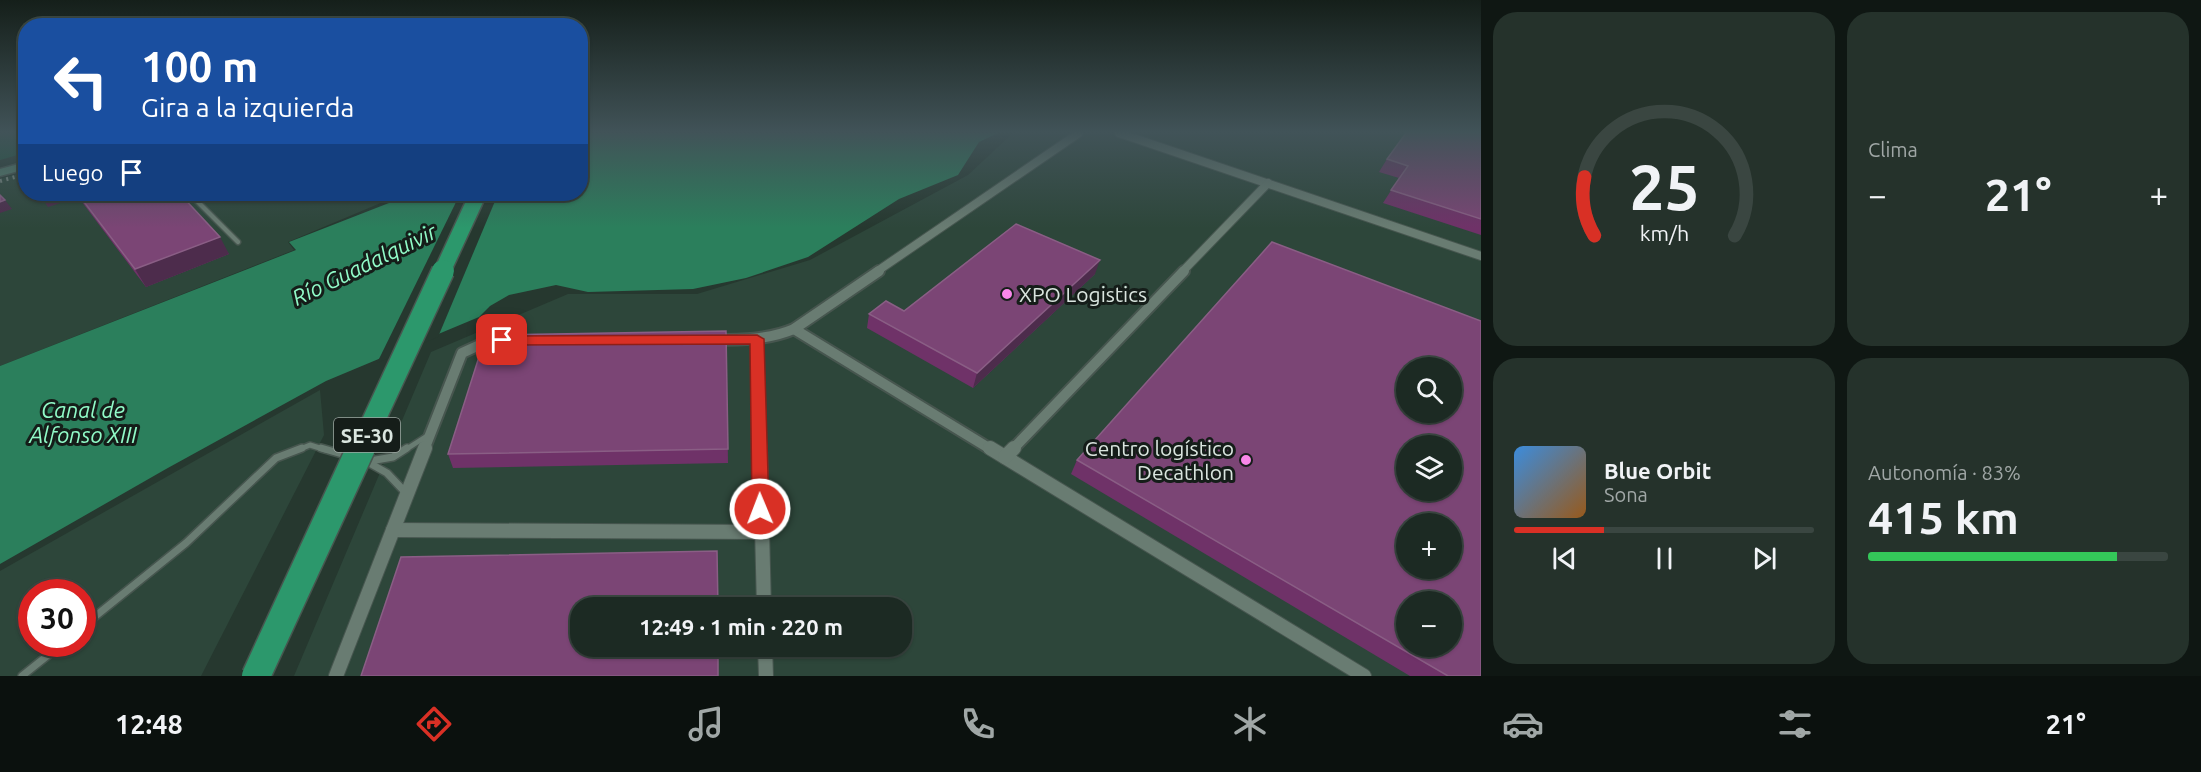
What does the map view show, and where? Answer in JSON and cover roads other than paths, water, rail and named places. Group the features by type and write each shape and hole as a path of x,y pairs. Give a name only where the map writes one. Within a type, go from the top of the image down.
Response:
{"highway":[{"name":"SE-30","path":"256,676 475,201"}],"main road":[{"path":"0,173 18,167"}],"street":[{"path":"699,340 757,339 780,336 794,329 1033,165"},
{"path":"1213,165 1481,256"},
{"path":"1005,457 1268,183"},
{"path":"794,329 1364,676"},
{"path":"757,339 764,597"},
{"path":"336,676 462,353 484,343 513,340"},
{"path":"393,530 761,532"},
{"path":"765,657 766,676"}],"lane":[{"path":"197,201 238,242"},
{"path":"370,461 393,457 429,434"},
{"path":"96,616 186,543 276,458 310,445 370,461 387,473 406,493"},
{"path":"21,676 45,657"}],"water":[{"name":"Canal de Alfonso XIII","path":"588,165 965,165 958,175 899,199 808,257 746,278 693,289 588,292 556,285 509,295 490,306 479,317 326,381 0,564 0,366 296,250 289,242 394,201 588,201"}],"railway":[{"path":"0,181 18,176"}],"place":[{"name":"XPO Logistics","path":"1007,294"},
{"name":"Centro logístico Decathlon","path":"1246,460"}],"water label":[{"name":"Río Guadalquivir","path":"364,264"}]}
